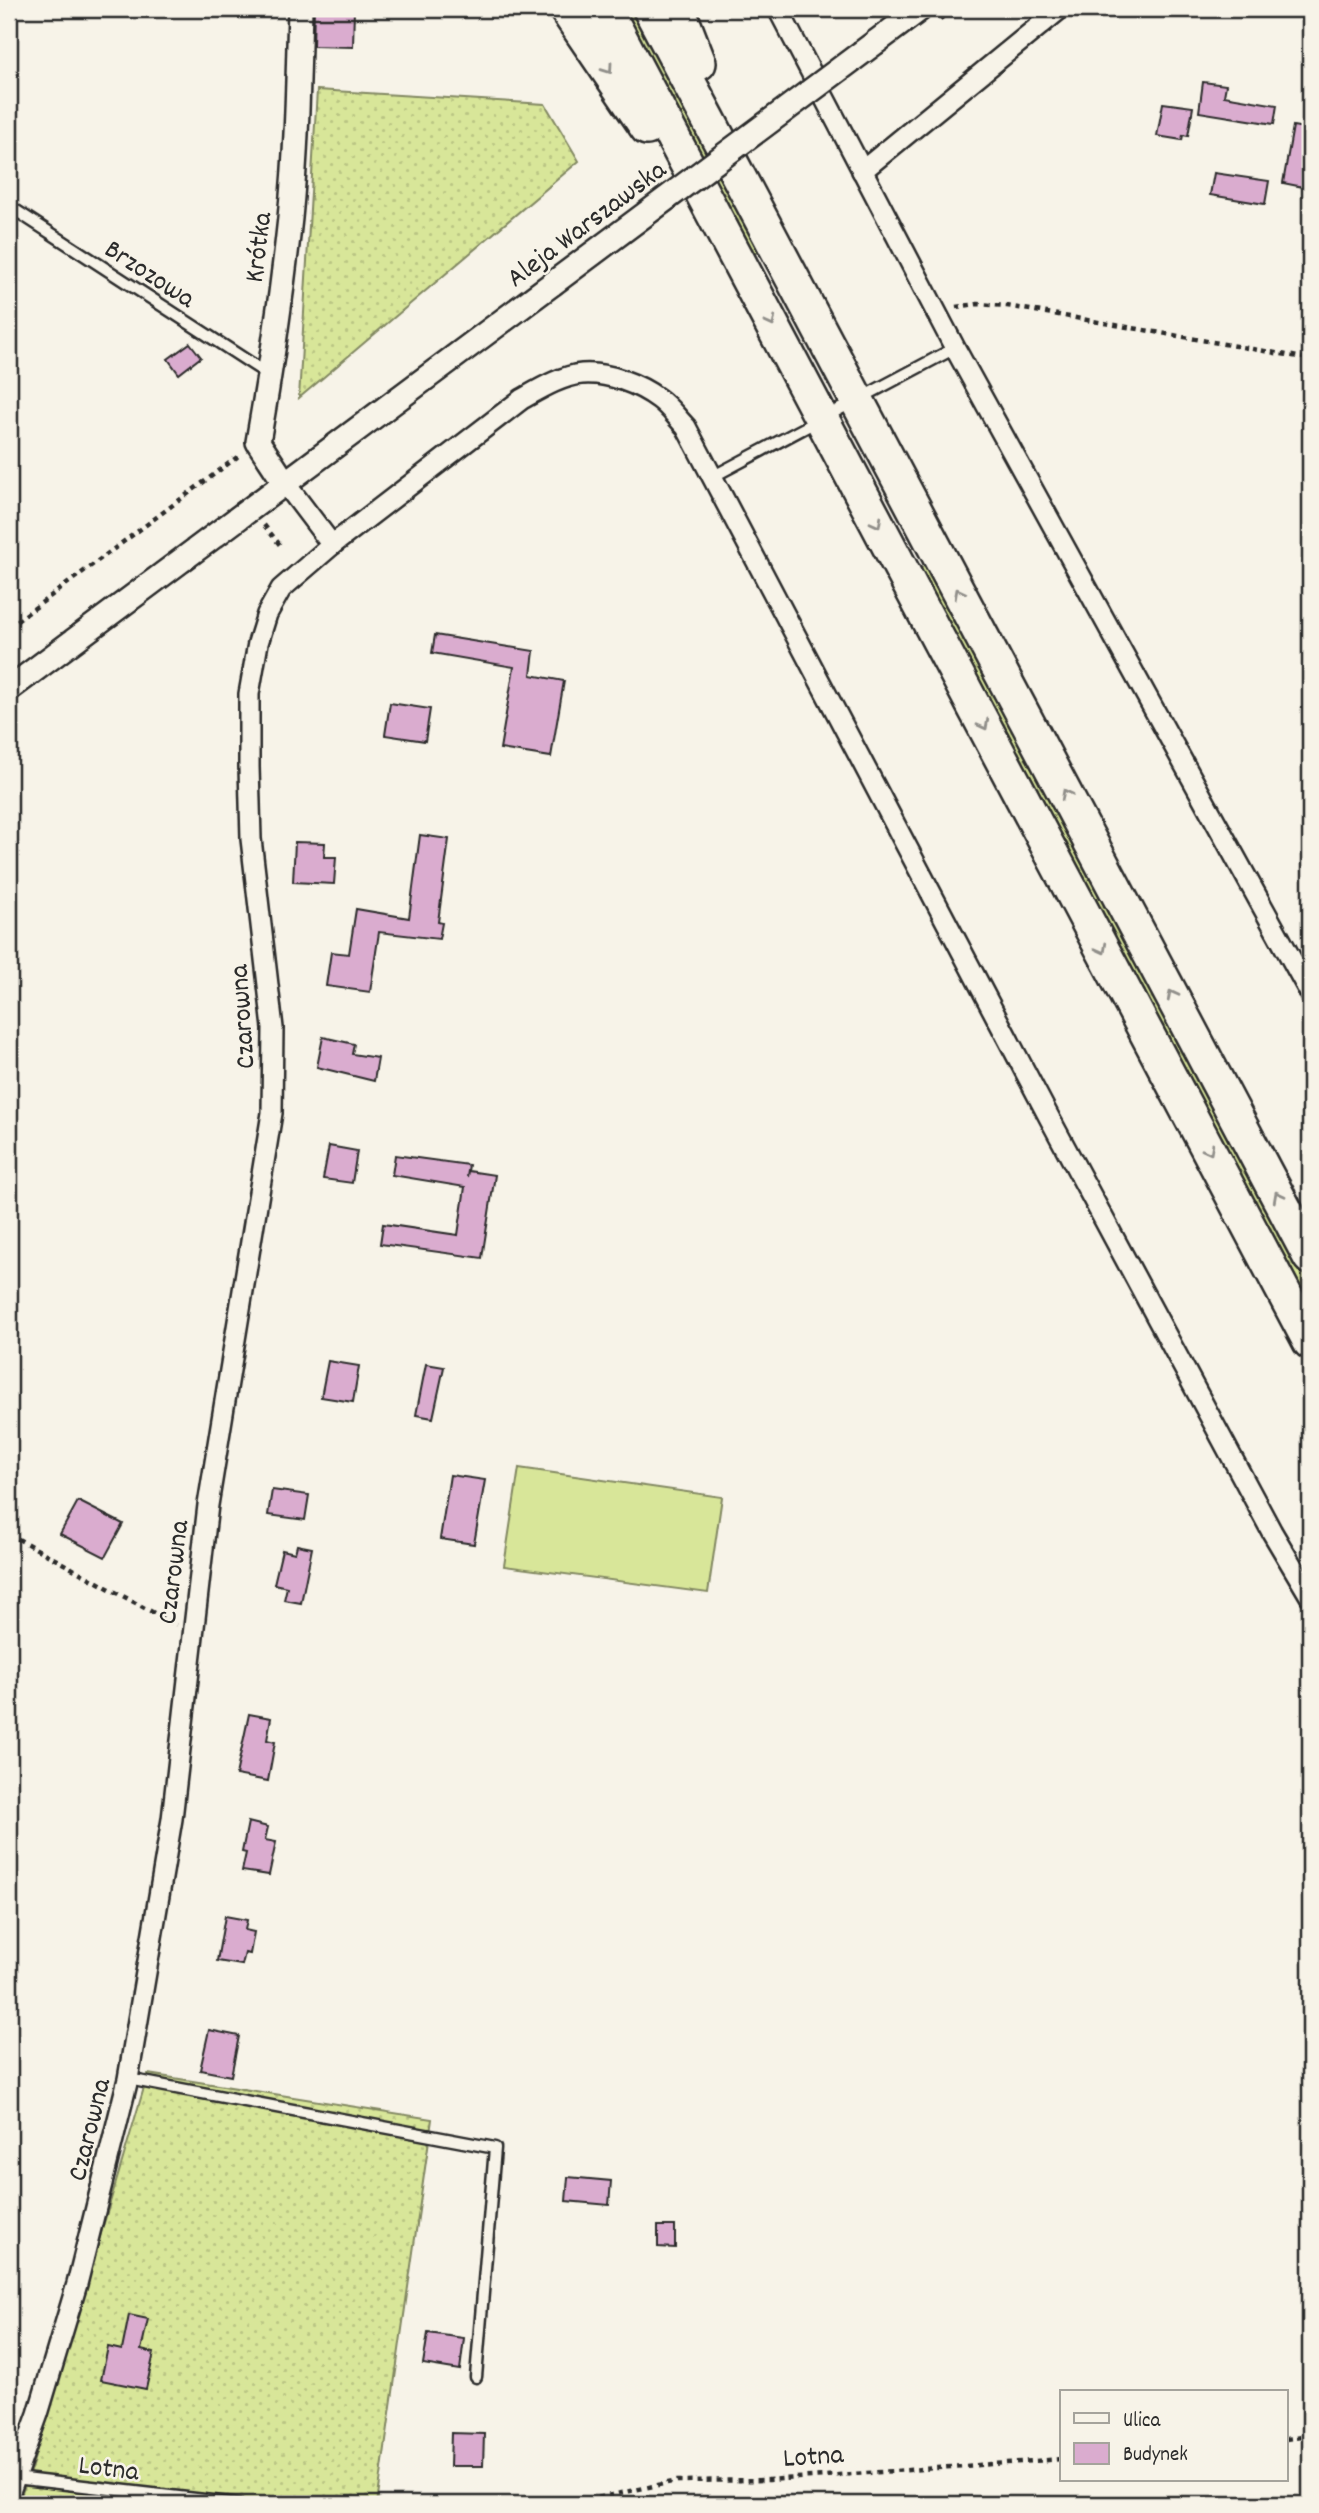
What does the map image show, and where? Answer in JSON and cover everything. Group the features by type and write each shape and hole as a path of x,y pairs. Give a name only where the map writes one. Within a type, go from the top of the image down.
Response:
{"highway":[{"path":"566,9 640,116 674,176 739,262"},
{"path":"605,9 1310,1342"},
{"path":"650,9 1310,1257"},
{"path":"678,9 757,212"}],"street":[{"name":"Krótka","path":"258,442 290,218 300,9"},
{"path":"778,9 934,310 1310,993"},
{"name":"Aleja Warszawska","path":"9,689 920,9"},
{"path":"862,171 1060,9"},
{"name":"Czarowna","path":"12,2486 38,2414 77,2284 128,2079 172,1819 208,1505 272,1113 273,1028 251,839 249,694 258,643 267,614 282,589 332,545 522,399 554,382 582,374 606,376 634,385 661,400 685,426 1050,1119 1272,1532 1310,1596"},
{"path":"258,442 332,545"}],"lane":[{"name":"Brzozowa","path":"9,206 269,376"},
{"path":"712,477 955,348"},
{"path":"128,2079 495,2148 476,2377"},
{"name":"Lotna","path":"12,2486 239,2504"}],"path":[{"path":"934,310 977,304 1007,306 1310,359"},
{"path":"9,626 258,442"},
{"path":"9,1534 192,1633"},
{"path":"1288,2439 1310,2436"},
{"name":"Lotna","path":"569,2504 677,2482 769,2480 1060,2459"}],"green space":[{"path":"622,9 633,9 763,250 751,255"},
{"path":"317,90 545,104 579,161 299,398"},
{"path":"928,563 1310,1278 1310,1314 917,571"},
{"path":"519,1468 722,1497 708,1593 504,1566"},
{"path":"148,2074 432,2119 377,2504 18,2504 33,2463"}],"building":[{"path":"314,9 354,9 353,47 313,46"},
{"path":"1203,82 1226,85 1224,96 1277,105 1274,124 1199,112"},
{"path":"1163,103 1193,107 1188,136 1183,135 1182,140 1157,136"},
{"path":"1293,126 1310,129 1308,188 1283,183"},
{"path":"1214,173 1269,181 1265,204 1210,195"},
{"path":"190,343 201,357 179,374 168,359"},
{"path":"435,635 534,651 531,675 564,681 551,757 500,749 514,667 432,653"},
{"path":"390,703 430,709 425,741 385,735"},
{"path":"420,835 449,839 438,922 442,923 439,939 379,932 370,992 326,986 331,952 349,954 356,909 409,918"},
{"path":"295,842 325,843 324,857 336,857 334,884 293,882"},
{"path":"323,1037 354,1044 352,1054 378,1058 374,1081 317,1067"},
{"path":"329,1146 357,1151 352,1183 323,1179"},
{"path":"395,1155 469,1165 468,1171 495,1175 482,1258 380,1244 383,1224 458,1235 465,1187 392,1175"},
{"path":"328,1361 359,1366 353,1402 321,1397"},
{"path":"426,1364 444,1367 433,1418 416,1415"},
{"path":"450,1475 485,1480 474,1544 440,1539"},
{"path":"272,1490 309,1495 305,1520 268,1515"},
{"path":"78,1501 123,1524 105,1557 60,1534"},
{"path":"297,1545 312,1548 301,1603 284,1600 287,1587 274,1584 282,1550 295,1553"},
{"path":"249,1714 271,1718 267,1740 275,1742 268,1781 236,1775"},
{"path":"248,1822 268,1827 265,1840 276,1842 269,1875 242,1871 246,1853 242,1852"},
{"path":"225,1916 247,1920 245,1930 254,1932 250,1954 245,1953 242,1965 217,1961"},
{"path":"209,2030 239,2036 231,2076 200,2070"},
{"path":"568,2177 611,2181 609,2205 566,2201"},
{"path":"658,2226 675,2226 675,2248 658,2247"},
{"path":"129,2315 148,2319 141,2350 154,2353 146,2389 101,2380 108,2347 122,2350"},
{"path":"428,2333 464,2338 460,2370 423,2364"},
{"path":"451,2433 484,2434 483,2466 450,2466"}]}
